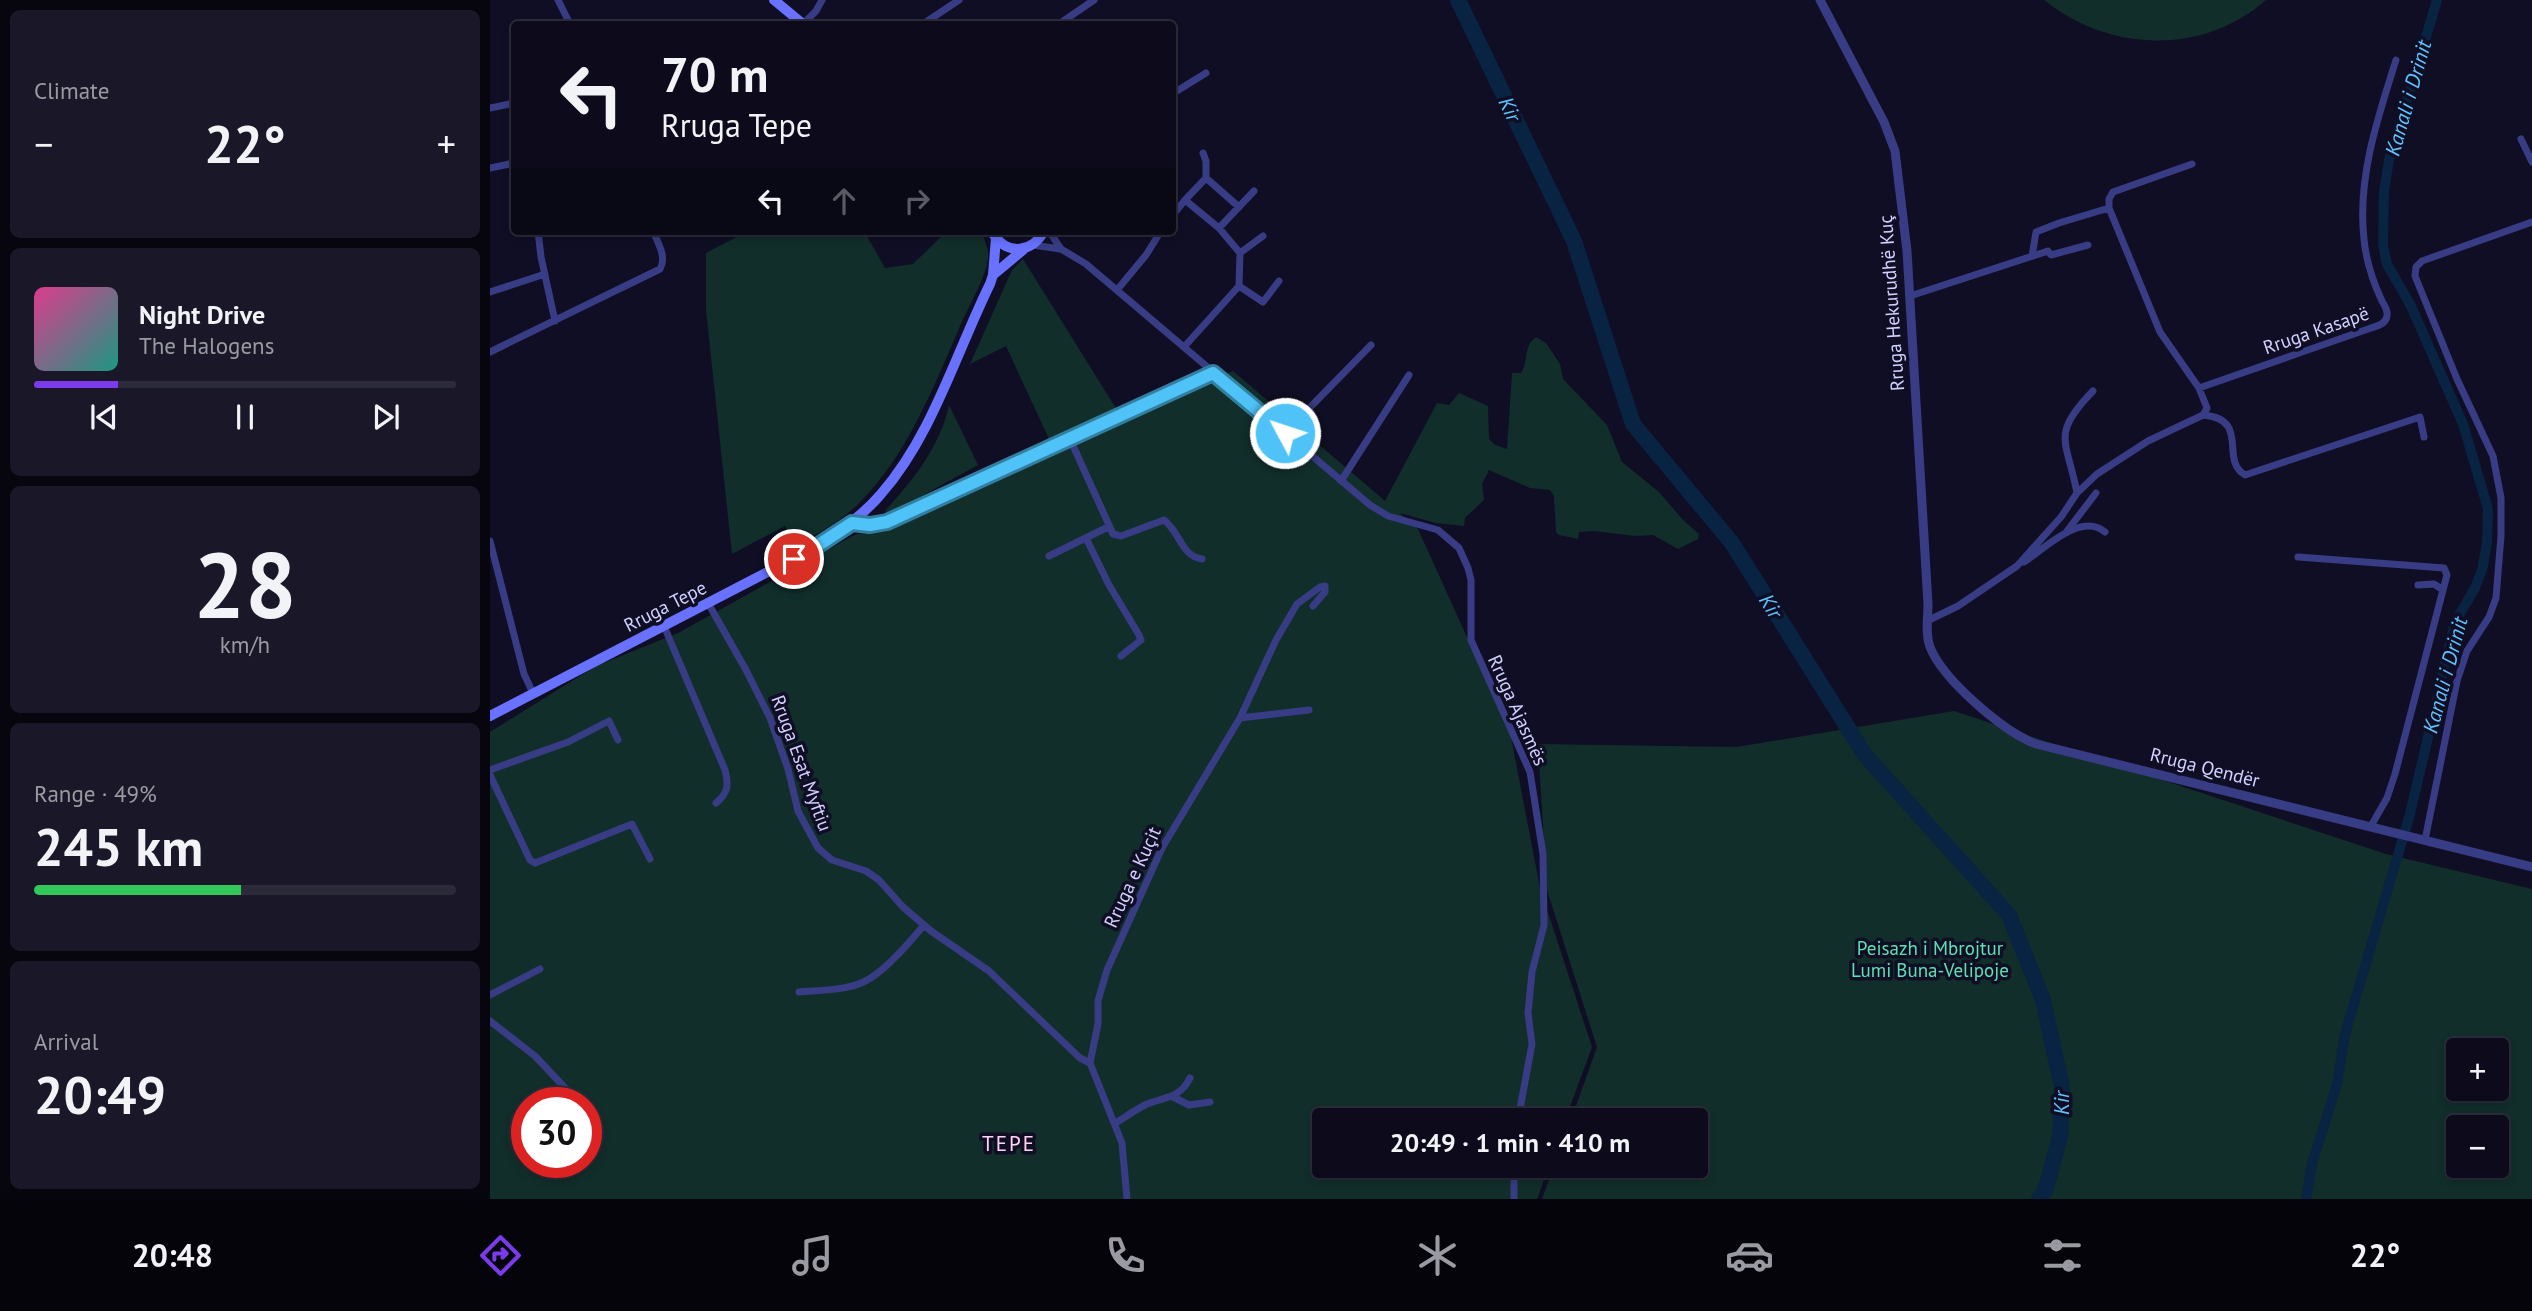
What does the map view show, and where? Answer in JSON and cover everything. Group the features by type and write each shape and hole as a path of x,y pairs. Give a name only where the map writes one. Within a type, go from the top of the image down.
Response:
{"main road":[{"path":"774,0 799,21"},
{"name":"Rruga Tepe","path":"490,716 814,548 852,523 880,496 914,449 993,275 994,235"},
{"path":"995,235 1003,245 1013,249 1028,247"},
{"name":"Rruga Tepe","path":"993,275 1042,235"}],"street":[{"path":"558,0 568,21"},
{"path":"806,21 822,0"},
{"path":"928,21 959,0"},
{"path":"1063,21 1094,0"},
{"name":"Rruga Hekurudhë Kuç","path":"1820,0 1892,142 1910,296 1927,621"},
{"name":"Rruga Kasapë","path":"2199,388 2371,328 2387,319 2388,312 2375,285 2369,264 2362,211 2364,180 2396,60"},
{"path":"1176,92 1206,73"},
{"path":"490,108 511,104"},
{"path":"2521,139 2532,162"},
{"path":"1203,153 1206,178 1239,207"},
{"path":"490,168 511,164"},
{"path":"2192,164 2113,192 2109,199 2109,208 2160,332 2199,388 2207,408 2203,415"},
{"path":"1176,211 1206,178"},
{"path":"1219,228 1254,191"},
{"path":"1184,347 1239,286 1240,253 1219,228 1185,201"},
{"path":"2032,256 2036,232 2109,208"},
{"path":"2421,839 2457,681 2467,651 2488,617 2496,598 2501,498 2493,456 2417,285 2416,267 2422,261 2437,255 2532,222"},
{"path":"539,235 555,321"},
{"path":"490,352 660,269 664,263 654,235"},
{"path":"1050,235 1061,249 1086,264 1341,481 1409,375"},
{"path":"1117,290 1146,255 1156,235"},
{"path":"1240,253 1262,236"},
{"path":"1910,296 2048,251 2051,256 2088,245"},
{"path":"1028,247 1061,249"},
{"path":"490,292 545,274"},
{"path":"1239,286 1263,302 1279,281"},
{"path":"1285,433 1371,345"},
{"path":"852,523 870,525 887,522 1213,373"},
{"path":"2077,493 2063,437 2075,409 2093,391"},
{"path":"2017,566 2061,517 2077,493 2097,474 2148,441 2203,415 2216,416 2230,427 2237,464 2240,472 2245,475 2420,417 2424,437"},
{"path":"1070,439 1113,534 1121,536 1164,520 1190,556 1202,559"},
{"name":"Rruga Ajasmës","path":"1341,481 1380,511 1438,530 1459,548 1471,580 1471,640 1530,772 1544,855 1544,925 1532,972 1528,1013 1532,1044 1520,1108"},
{"path":"1927,621 1979,593 2067,531 2096,493"},
{"path":"2067,531 2091,526 2105,532"},
{"path":"1049,556 1108,527"},
{"path":"1086,538 1141,640 1122,656"},
{"path":"490,541 524,674 533,693"},
{"path":"2298,557 2444,568 2447,575 2395,774 2387,798 2371,826"},
{"path":"2418,585 2434,584 2443,590"},
{"name":"Rruga e Kuçit","path":"1090,1063 1096,1042 1098,1002 1116,948 1174,826 1190,804 1240,718 1276,640 1297,604 1325,586 1325,592 1312,606"},
{"name":"Rruga Esat Myftiu","path":"708,603 747,670 770,718 799,811 812,841 823,855 866,871 879,880 903,907 989,971 1080,1058 1090,1063"},
{"name":"Rruga Qendër","path":"1927,621 1930,647 1949,675 1979,706 2015,735 2026,740 2532,867"},
{"path":"664,626 725,770 727,788 716,803"},
{"path":"1240,718 1309,710"},
{"path":"618,740 609,721 490,773 530,860 535,863 632,824 650,859"},
{"path":"799,992 835,988 869,979 924,925"},
{"path":"490,995 540,969"},
{"path":"490,1021 534,1056 564,1087"},
{"path":"1090,1063 1116,1123 1124,1155 1126,1199"},
{"path":"1116,1123 1144,1105 1173,1097 1191,1078"},
{"path":"1173,1097 1189,1105 1210,1102"},
{"path":"1514,1178 1514,1199"}],"green space":[{"path":"2044,0 2266,0 2241,18 2213,31 2185,38 2155,40 2126,38 2097,30"},
{"path":"740,235 866,235 885,268 913,264 943,235 982,235 987,247 987,264 980,283 928,398 892,463 846,515 795,546 785,526 732,554 706,310 706,253"},
{"path":"1023,259 1117,410 1049,439 1006,346 970,364 1012,270"},
{"path":"1536,337 1546,343 1560,364 1563,379 1607,425 1622,462 1659,492 1699,534 1698,539 1678,549 1653,535 1635,536 1594,531 1579,532 1578,539 1559,535 1556,532 1554,496 1550,490 1530,488 1489,470 1482,484 1484,500 1465,518 1464,526 1436,523 1400,513 1418,529 1510,732 1540,888 1592,1047 1569,1108 1312,1108 1312,1178 1545,1178 1537,1199 490,1199 490,732 596,666 678,633 856,534 881,532 1233,371 1385,501 1437,403 1449,405 1459,393 1488,406 1489,439 1495,445 1507,449 1512,373 1521,373 1529,345"},
{"path":"949,405 978,465 898,509 886,512 932,449"},
{"name":"Peisazh i Mbrojtur Lumi Buna-Velipoje","path":"1954,711 2386,854 2532,889 2532,1199 1542,1199 1550,1178 1708,1178 1708,1108 1575,1108 1597,1047 1547,890 1538,744 1737,747"}],"waterway":[{"name":"Kir","path":"1458,0 1574,241 1633,424 1732,543 1865,755 2009,915 2043,1000 2062,1087 2060,1137 2045,1191 2039,1199"},
{"name":"Kanali i Drinit","path":"2306,1199 2312,1164 2337,1084 2345,1034 2410,814 2455,622 2475,588 2482,570 2487,543 2488,509 2463,424 2410,304 2387,264 2383,245 2384,191 2389,160 2437,0"}],"district":[{"name":"TEPE","path":"1009,1143"}],"route":[{"path":"794,559 852,523 870,525 887,522 1213,373 1285,433"}]}
